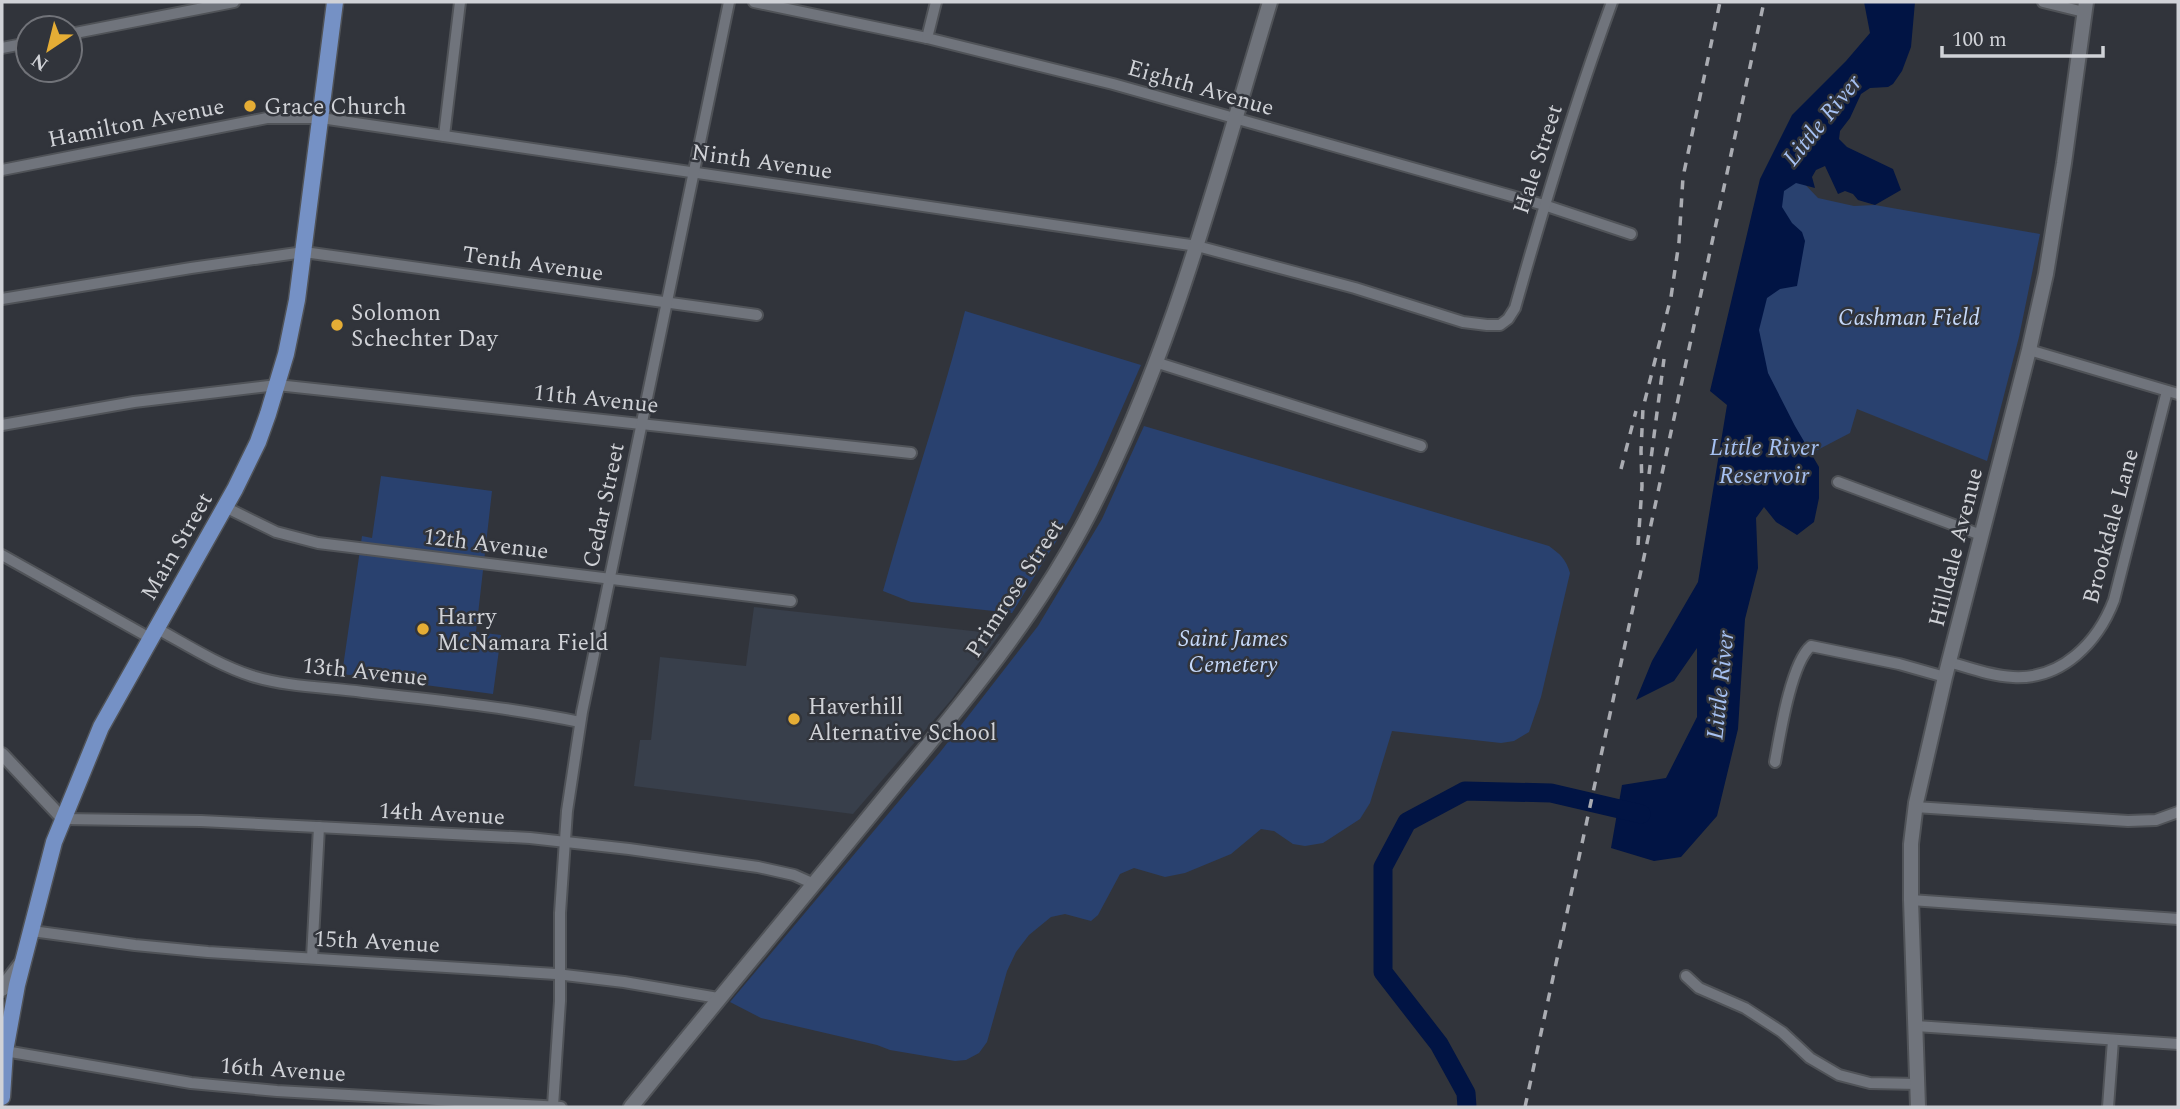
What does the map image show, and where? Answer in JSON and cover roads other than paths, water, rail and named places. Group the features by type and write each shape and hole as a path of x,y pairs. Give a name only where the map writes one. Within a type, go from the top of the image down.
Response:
{"main road":[{"name":"Main Street","path":"2,1097 5,1051 21,964 54,842 101,727 225,507 258,442 277,384 291,331 304,252 335,2"},
{"name":"Primrose Street","path":"631,1107 718,998 951,719 1020,627 1082,528 1130,426 1156,362 1197,246 1269,2"},
{"name":"Hilldale Avenue","path":"1918,1107 1911,900 1911,844 1915,807 1945,677 2029,350 2056,219 2085,7"},
{"path":"2,989 21,964"}],"street":[{"path":"84,31 234,2"},
{"path":"443,136 460,2"},
{"name":"Cedar Street","path":"557,1107 560,913 567,811 580,722 729,2"},
{"name":"Eighth Avenue","path":"754,2 927,38 1113,84 1544,205 1631,234"},
{"path":"927,38 936,2"},
{"name":"Hale Street","path":"1500,325 1508,320 1515,309 1544,205 1586,73 1612,2"},
{"path":"2043,2 2085,7"},
{"name":"Hamilton Avenue","path":"2,170 267,118 320,118"},
{"name":"Ninth Avenue","path":"320,118 1197,246 1355,288 1463,322 1500,325"},
{"name":"Tenth Avenue","path":"2,299 304,252 757,315"},
{"path":"2029,350 2173,392"},
{"path":"1156,362 1421,446"},
{"name":"11th Avenue","path":"2,425 134,402 277,384 911,453"},
{"name":"Brookdale Lane","path":"1949,662 1992,674 2025,677 2066,663 2076,657 2092,640 2106,620 2114,600 2173,392"},
{"path":"1838,482 1981,535"},
{"name":"12th Avenue","path":"225,507 276,532 317,543 791,601"},
{"name":"13th Avenue","path":"2,555 153,633 253,676 300,686 531,712 580,722"},
{"path":"1775,762 1788,699 1804,652 1811,646 1899,664 1945,677"},
{"path":"2,754 63,819"},
{"path":"1915,807 2128,821 2156,820 2178,812"},
{"name":"14th Avenue","path":"63,819 201,821 530,838 758,867 794,875 814,884"},
{"path":"312,958 319,827"},
{"path":"1911,900 2178,919"},
{"name":"15th Avenue","path":"32,931 159,948 560,974 718,998"},
{"path":"1686,976 1699,988 1745,1008 1782,1032 1810,1058 1839,1075 1870,1083 1918,1084"},
{"path":"1916,1026 2178,1044"},
{"path":"2108,1107 2113,1040"},
{"name":"16th Avenue","path":"5,1051 191,1083 277,1091 557,1107"}],"water":[{"name":"Little River Reservoir","path":"1864,2 1915,2 1911,47 1902,71 1893,84 1870,88 1861,94 1850,118 1840,131 1839,139 1847,147 1893,169 1901,190 1875,205 1858,200 1845,191 1838,194 1825,166 1816,170 1812,177 1815,188 1796,183 1784,191 1782,207 1792,223 1802,232 1805,241 1797,286 1780,289 1767,298 1759,330 1768,373 1819,467 1819,498 1814,522 1797,535 1776,522 1764,507 1756,518 1758,568 1745,619 1738,729 1717,816 1681,857 1654,861 1611,848 1622,785 1666,778 1697,717 1697,648 1674,681 1636,700 1652,661 1698,582 1727,405 1710,391 1760,179 1792,115 1870,33"}],"waterway":[{"name":"Little River","path":"1467,1107 1466,1093 1439,1044 1383,972 1383,867 1407,822 1465,791 1551,793 1641,814"}],"railway":[{"path":"1638,545 1643,408 1671,297 1679,242 1683,177 1720,2"},
{"path":"1525,1107 1764,2"},
{"path":"1649,474 1664,359"},
{"path":"1621,469 1636,411"}],"place":[{"name":"Grace Church","path":"250,106"},
{"name":"Solomon Schechter Day","path":"337,325"},
{"name":"Harry McNamara Field","path":"423,629"},
{"name":"Haverhill Alternative School","path":"794,719"}],"park label":[{"name":"Cashman Field","path":"1909,317"},
{"name":"Saint James Cemetery","path":"1233,651"}]}
